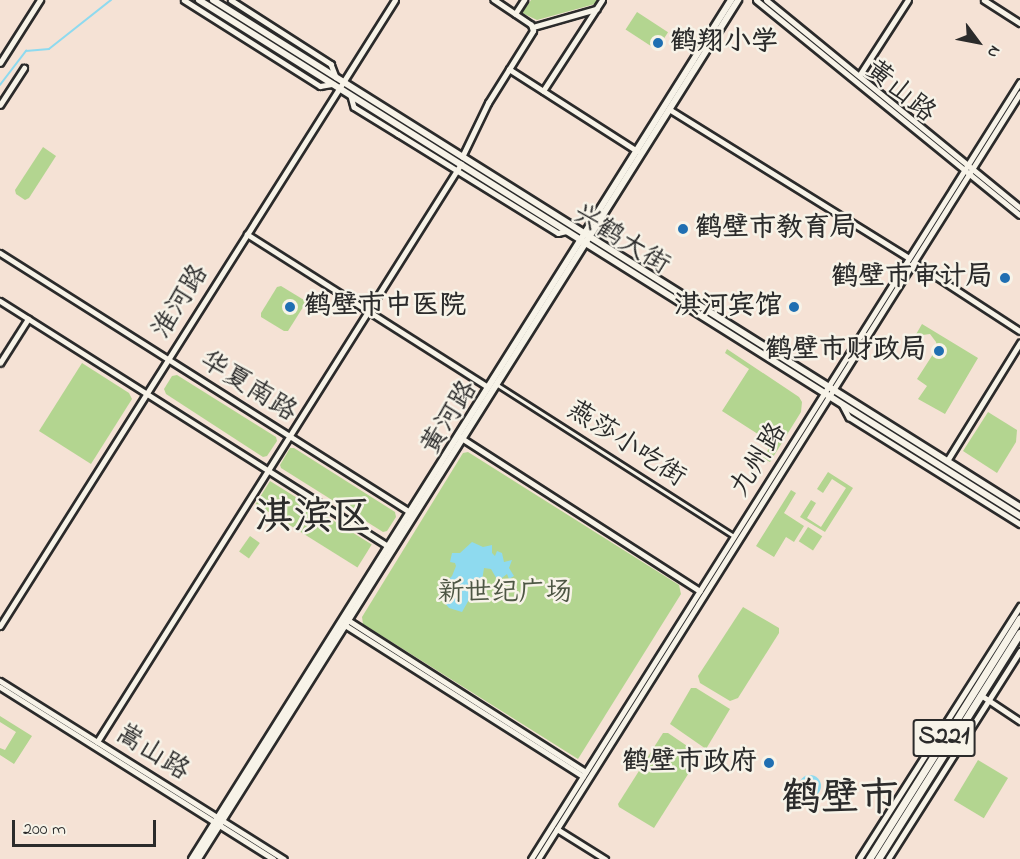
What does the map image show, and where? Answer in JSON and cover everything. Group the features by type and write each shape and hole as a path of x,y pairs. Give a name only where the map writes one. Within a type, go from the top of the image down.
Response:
{"main road":[{"name":"兴鹤大街","path":"199,0 462,157 585,238 1020,507"},
{"name":"兴鹤大街","path":"213,0 338,83 351,96 567,231 585,238"},
{"name":"黄河路","path":"198,859 219,821 390,548 496,384 636,151 731,0"},
{"name":"黄河路","path":"460,437 488,387 738,0"},
{"name":"兴鹤大街","path":"829,391 840,402 1020,516"},
{"name":"黄河路","path":"192,859 347,622 390,548"},
{"name":"S221","path":"868,859 1020,618"},
{"name":"S221","path":"879,859 1020,633"}],"street":[{"path":"0,63 40,0"},
{"path":"184,0 320,86 338,83 331,64 231,0"},
{"name":"淮河路","path":"0,626 247,234 338,83 395,0"},
{"path":"494,0 533,27"},
{"path":"515,14 524,0"},
{"path":"543,92 602,0"},
{"name":"黄山路","path":"756,0 1020,208"},
{"name":"黄山路","path":"766,0 859,76 1020,215"},
{"path":"859,76 908,0"},
{"path":"984,0 1020,23"},
{"path":"462,157 488,103 533,27 596,9"},
{"path":"0,105 24,68"},
{"path":"508,69 636,151"},
{"name":"九州路","path":"538,859 1020,82"},
{"name":"九州路","path":"968,169 1020,93"},
{"path":"351,96 354,107 558,232 567,231"},
{"path":"669,109 1020,331"},
{"path":"97,742 461,164"},
{"path":"247,234 488,387"},
{"name":"华夏南路","path":"0,253 412,513"},
{"path":"0,301 390,548"},
{"path":"0,363 28,319"},
{"path":"948,461 1020,343"},
{"name":"燕莎小吃街","path":"496,384 734,536"},
{"name":"九州路","path":"531,859 734,536 829,391"},
{"path":"840,402 849,417 1020,524"},
{"path":"460,437 700,591"},
{"path":"859,859 1020,606"},
{"path":"347,622 585,774"},
{"path":"888,859 1020,651"},
{"name":"嵩山路","path":"0,681 219,821 273,859"},
{"name":"嵩山路","path":"0,687 284,859"},
{"path":"981,695 1020,721"},
{"path":"557,829 605,859"}],"green space":[{"path":"531,0 597,0 595,4 537,20 522,13"},
{"path":"637,12 668,32 657,50 626,30"},
{"path":"43,147 56,156 29,198 25,200 16,194 15,190"},
{"path":"281,286 304,300 305,304 288,331 284,331 261,317 261,313 277,287"},
{"path":"922,324 978,358 945,414 918,399 927,386 917,379 937,348 930,334 915,336"},
{"path":"727,349 799,397 802,402 801,412 770,462 763,458 772,443 722,411 749,369 725,353"},
{"path":"82,363 129,393 132,399 91,464 39,431"},
{"path":"177,375 276,437 277,441 267,456 263,457 166,394 164,389 172,376"},
{"path":"988,412 1017,430 1016,442 997,473 963,451"},
{"path":"290,448 294,448 395,512 396,517 387,531 383,532 281,468 280,465"},
{"name":"新世纪广场","path":"468,452 679,585 681,594 578,759 363,624 362,617 463,453"},
{"path":"828,472 853,488 825,532 800,517 811,500 816,503 807,518 821,527 846,488 832,479 823,493 817,489"},
{"path":"270,481 372,545 357,567 256,504"},
{"path":"791,490 796,493 784,513 804,526 794,542 786,537 774,557 756,546"},
{"path":"808,527 822,536 813,551 799,541"},
{"path":"250,536 260,543 249,558 239,552"},
{"path":"743,607 779,628 779,633 738,698 730,701 700,683 698,676"},
{"path":"691,688 696,688 730,709 706,749 670,724"},
{"path":"0,716 32,736 14,764 0,755 0,748 5,750 16,732 0,722"},
{"path":"663,733 668,733 696,752 697,760 654,828 619,807 618,804"},
{"path":"978,760 1008,778 984,818 954,800"}],"water":[{"path":"472,542 483,547 492,545 492,553 495,556 497,551 502,553 504,562 512,560 509,568 514,576 509,579 507,574 498,581 491,569 484,568 481,587 476,595 470,598 462,612 449,608 444,602 440,588 452,576 456,566 455,563 450,562 452,553 460,553"},
{"path":"806,775 814,775 821,782 821,790 814,797 806,797 799,790 799,782"}],"waterway":[{"path":"0,85 26,51 49,49 111,0"}],"place":[{"name":"鹤翔小学","path":"658,43"},
{"name":"鹤壁市教育局","path":"683,229"},
{"name":"鹤壁市审计局","path":"1005,278"},
{"name":"鹤壁市中医院","path":"290,307"},
{"name":"淇河宾馆","path":"794,307"},
{"name":"鹤壁市财政局","path":"939,351"},
{"name":"鹤壁市政府","path":"769,763"}],"district":[{"name":"淇滨区","path":"313,519"},
{"name":"鹤壁市","path":"840,800"}]}
